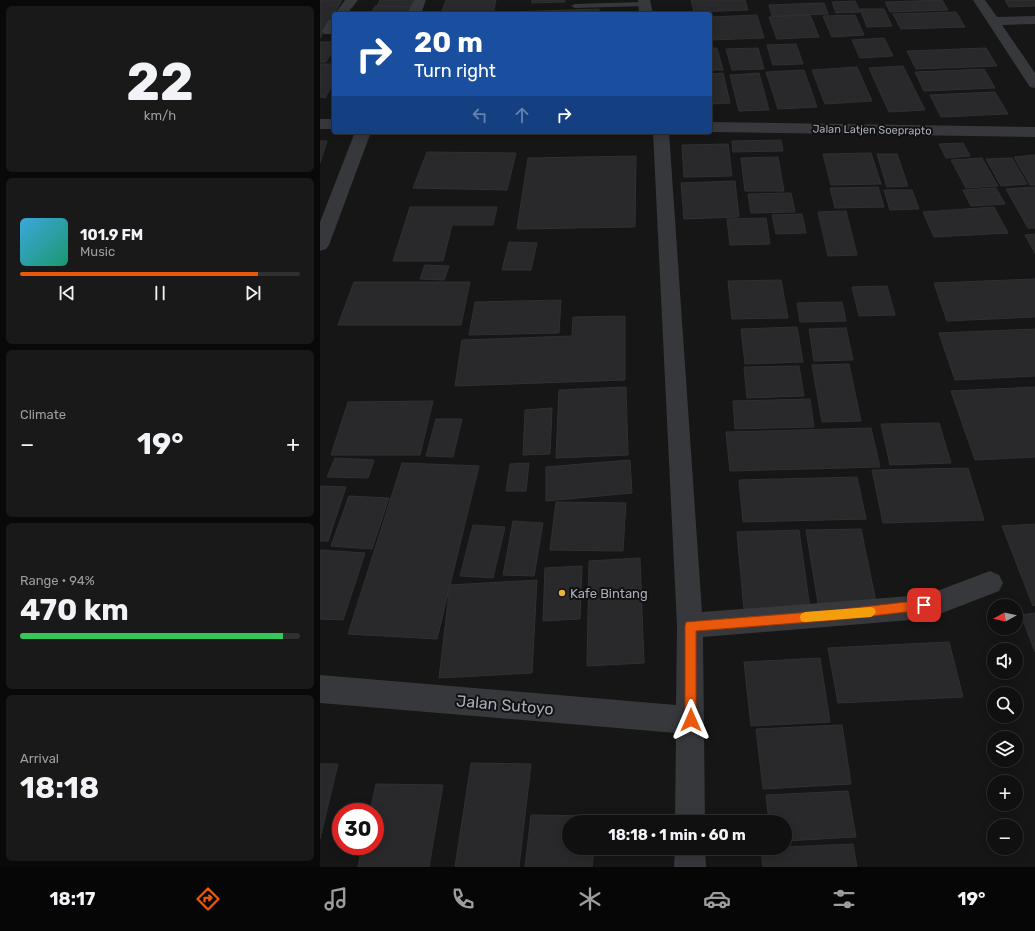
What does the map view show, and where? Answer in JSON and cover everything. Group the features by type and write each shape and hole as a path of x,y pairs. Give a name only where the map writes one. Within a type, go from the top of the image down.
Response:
{"street":[{"path":"342,12 352,0"},
{"path":"415,12 420,0"},
{"path":"979,0 1035,84"},
{"path":"992,21 1035,20"},
{"path":"320,124 332,124"},
{"name":"Jalan Latjen Soeprapto","path":"712,127 1035,132"},
{"path":"320,245 361,134"},
{"path":"661,134 690,626 690,815"},
{"path":"690,626 910,608 937,603 990,583"},
{"name":"Jalan Sutoyo","path":"320,690 691,720"},
{"path":"690,855 690,867"}],"lane":[{"path":"575,6 645,6"}],"building":[{"path":"320,0 342,0 335,12 332,12 332,17 320,38"},
{"path":"380,0 413,0 410,7 377,6"},
{"path":"446,0 496,0 493,12 442,12"},
{"path":"532,0 565,0 565,2 532,3"},
{"path":"691,0 745,0 748,10 694,12"},
{"path":"942,0 948,10 890,12 885,2"},
{"path":"1005,0 1035,0 1035,6 1009,7"},
{"path":"855,1 860,12 836,13 832,2"},
{"path":"824,3 828,14 772,16 769,5"},
{"path":"375,6 415,7 412,12 372,12"},
{"path":"599,9 599,12 509,12"},
{"path":"860,9 884,9 892,26 867,27"},
{"path":"956,12 965,27 901,29 893,14"},
{"path":"757,15 764,38 712,40 712,17"},
{"path":"810,15 819,37 777,39 769,17"},
{"path":"855,15 864,35 832,37 823,16"},
{"path":"884,38 893,56 860,58 852,40"},
{"path":"320,42 332,42 332,52 326,62 320,62"},
{"path":"796,44 803,64 773,65 767,45"},
{"path":"712,48 717,48 723,70 712,70"},
{"path":"758,48 764,69 732,70 726,49"},
{"path":"986,48 997,66 916,69 907,51"},
{"path":"320,64 332,64 332,86 325,98 320,97"},
{"path":"903,66 925,110 889,112 869,68"},
{"path":"857,67 872,101 825,104 812,70"},
{"path":"984,69 995,88 924,91 915,72"},
{"path":"804,70 817,107 778,109 766,72"},
{"path":"723,73 730,103 712,104 712,74"},
{"path":"759,73 769,110 739,111 730,75"},
{"path":"995,92 1008,114 941,117 930,95"},
{"path":"781,140 783,151 733,152 732,141"},
{"path":"320,141 327,141 320,163"},
{"path":"963,143 970,156 946,158 939,144"},
{"path":"728,144 732,176 684,177 682,145"},
{"path":"427,152 516,153 507,190 413,188"},
{"path":"871,153 881,184 831,185 823,154"},
{"path":"877,154 897,154 908,186 887,187"},
{"path":"1035,155 1035,185 1030,185 1014,157"},
{"path":"636,156 635,227 517,229 528,158"},
{"path":"778,157 784,191 745,191 741,158"},
{"path":"982,158 998,186 966,188 951,160"},
{"path":"1012,158 1027,184 1001,186 986,159"},
{"path":"735,181 739,217 684,219 681,183"},
{"path":"878,187 884,207 835,208 830,188"},
{"path":"1035,187 1035,228 1028,228 1006,189"},
{"path":"996,188 1005,204 971,206 963,190"},
{"path":"884,190 912,190 919,209 890,210"},
{"path":"791,193 795,212 751,213 748,194"},
{"path":"410,207 497,207 493,225 452,225 443,261 393,261"},
{"path":"994,207 1008,233 934,237 923,212"},
{"path":"846,211 857,255 828,256 818,212"},
{"path":"802,214 806,233 776,234 772,215"},
{"path":"766,218 770,244 730,245 727,219"},
{"path":"1035,234 1035,253 1025,235"},
{"path":"509,242 537,243 531,270 502,270"},
{"path":"425,265 449,266 444,280 420,279"},
{"path":"1035,279 1035,317 947,321 934,283"},
{"path":"781,280 788,318 732,319 728,281"},
{"path":"354,282 470,282 461,325 338,325"},
{"path":"887,286 895,315 859,316 852,287"},
{"path":"561,300 559,333 469,335 475,302"},
{"path":"842,302 846,321 800,322 797,303"},
{"path":"625,316 625,380 455,386 462,340 572,336 573,317"},
{"path":"797,327 803,362 745,364 741,329"},
{"path":"846,328 853,360 814,361 809,329"},
{"path":"1035,329 1035,376 955,380 939,333"},
{"path":"849,364 861,421 822,422 812,365"},
{"path":"799,366 804,396 747,398 744,367"},
{"path":"626,387 628,455 556,458 559,390"},
{"path":"1035,387 1035,457 975,460 951,391"},
{"path":"810,399 814,427 735,429 733,401"},
{"path":"433,401 420,455 331,455 348,402"},
{"path":"552,408 550,454 523,455 525,410"},
{"path":"436,419 462,419 453,457 426,456"},
{"path":"939,423 951,463 890,465 881,424"},
{"path":"871,428 880,467 730,471 726,432"},
{"path":"335,458 374,460 368,478 327,477"},
{"path":"630,460 632,493 546,501 546,467"},
{"path":"402,463 479,466 437,639 348,634"},
{"path":"529,463 526,491 506,491 510,464"},
{"path":"968,468 984,520 883,523 872,470"},
{"path":"857,477 866,519 743,522 739,480"},
{"path":"320,486 346,487 328,541 320,541"},
{"path":"349,496 389,498 372,549 331,546"},
{"path":"556,502 626,503 623,551 550,550"},
{"path":"513,521 543,523 534,576 503,575"},
{"path":"1035,524 1035,605 1033,606 1002,526"},
{"path":"473,525 505,527 493,578 460,576"},
{"path":"861,529 877,607 819,609 806,530"},
{"path":"799,530 810,609 744,610 737,532"},
{"path":"320,550 365,553 343,620 320,619"},
{"path":"640,558 644,663 587,666 589,561"},
{"name":"Kafe Bintang","path":"582,566 580,619 543,621 545,568"},
{"path":"537,580 532,673 439,678 450,585"},
{"path":"1035,613 1035,652 1023,620 1023,615"},
{"path":"949,642 963,697 838,703 828,648"},
{"path":"820,658 830,722 751,726 744,662"},
{"path":"842,725 851,784 763,789 756,729"},
{"path":"471,763 531,764 519,867 455,867"},
{"path":"320,764 338,764 320,839"},
{"path":"376,784 443,785 429,867 358,867 360,855 384,855 384,803 372,803"},
{"path":"848,791 856,837 792,841 792,815 768,815 766,795"},
{"path":"531,815 562,815 562,855 593,855 592,867 525,867"},
{"path":"853,844 857,867 763,867 762,855 792,855 792,847"}],"slow traffic":[{"path":"805,617 871,612"}],"place":[{"name":"Kafe Bintang","path":"562,593"}],"route":[{"path":"691,720 690,626 836,615 910,608 924,605"}]}
